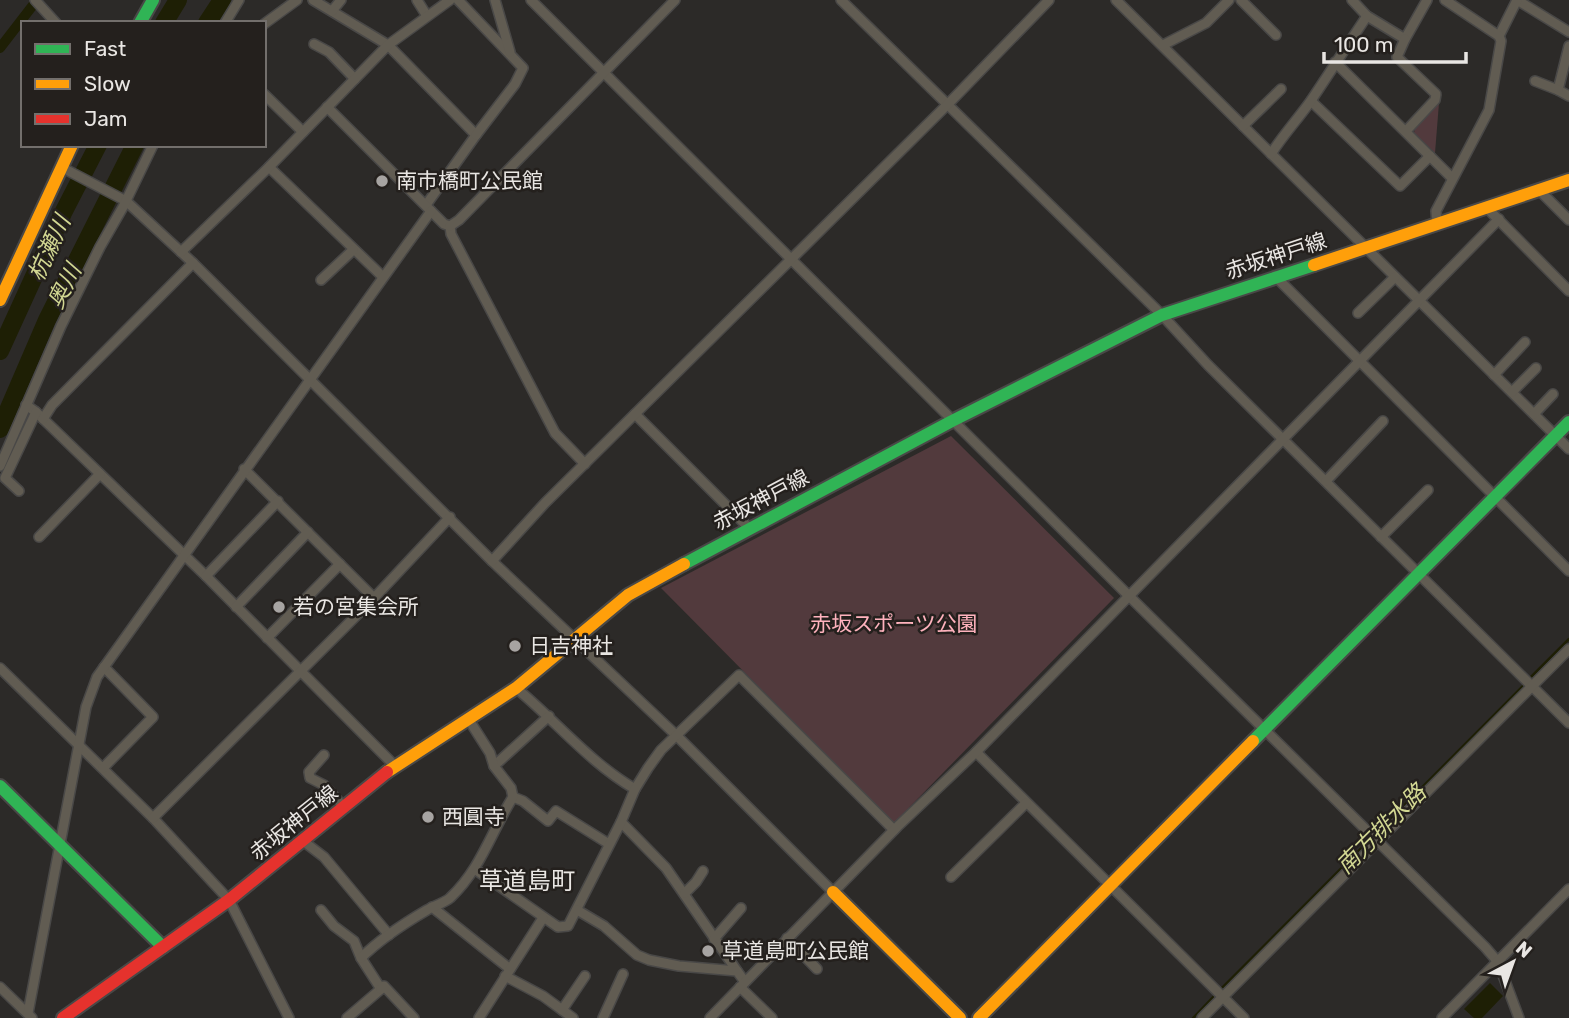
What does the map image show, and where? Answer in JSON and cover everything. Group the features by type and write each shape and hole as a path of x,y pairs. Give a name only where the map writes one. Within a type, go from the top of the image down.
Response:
{"main road":[{"path":"141,21 153,0"},
{"path":"0,300 65,169 71,147"},
{"name":"赤坂神戸線","path":"63,1018 229,900 394,766 516,688 628,595 952,421 1162,315 1569,180"},
{"path":"979,1018 1569,422"},
{"path":"0,786 163,947"},
{"path":"833,892 960,1018"}],"street":[{"path":"35,0 54,21"},
{"path":"226,21 239,0"},
{"path":"266,23 297,0"},
{"path":"313,0 387,45 477,135"},
{"path":"332,11 341,0"},
{"path":"417,0 427,16"},
{"path":"181,252 269,167 387,45 450,0"},
{"path":"30,1016 86,707 97,677 383,277 477,135 515,84 523,68 458,0"},
{"path":"495,0 510,55"},
{"path":"531,0 1498,962 1519,1018"},
{"path":"450,226 459,220 675,0"},
{"path":"841,0 1162,315 1569,723"},
{"path":"492,561 545,503 1049,0"},
{"path":"1116,0 1569,449"},
{"path":"1163,45 1206,23 1228,0"},
{"path":"1241,0 1276,35"},
{"path":"1352,0 1367,16 1405,39"},
{"path":"1406,131 1435,100 1436,94 1397,57 1427,0"},
{"path":"1437,223 1436,211 1489,110 1501,41 1499,36 1445,0"},
{"path":"1499,36 1517,0 1569,32"},
{"path":"1271,154 1311,101 1367,16"},
{"path":"314,44 329,52 355,79"},
{"path":"1558,90 1569,46"},
{"path":"1335,62 1452,178"},
{"path":"1535,81 1569,96"},
{"path":"1243,126 1281,89"},
{"path":"266,96 303,132"},
{"path":"1311,101 1400,186 1430,156"},
{"path":"327,107 450,226 451,234 555,433 585,464"},
{"path":"0,466 100,247 152,147"},
{"path":"269,167 383,277"},
{"path":"65,169 126,201 193,262 492,561 677,736 833,892"},
{"path":"1538,190 1569,220"},
{"path":"1486,207 1569,291"},
{"path":"710,1018 894,830 976,752 1499,219"},
{"path":"321,280 354,250"},
{"path":"19,491 5,478 39,415 193,262"},
{"path":"1275,276 1569,571"},
{"path":"1358,313 1395,277"},
{"path":"1494,375 1525,342"},
{"path":"1512,392 1536,368"},
{"path":"1534,414 1553,394"},
{"path":"26,405 206,576 394,766"},
{"path":"635,414 749,528"},
{"path":"1326,481 1383,421"},
{"path":"244,469 374,598"},
{"path":"39,537 100,474"},
{"path":"1381,537 1428,489"},
{"path":"206,576 278,501"},
{"path":"153,818 374,598 450,517"},
{"path":"236,607 308,532"},
{"path":"267,638 340,564"},
{"path":"1202,1018 1569,649"},
{"path":"103,768 153,717 104,667"},
{"path":"0,668 153,818 229,900 289,1018"},
{"path":"475,870 543,918 558,927 568,926 635,789 661,750 739,675 894,830"},
{"path":"516,688 577,745 635,789"},
{"path":"494,766 549,716"},
{"path":"361,958 388,935 448,900 475,870 513,797 511,788 494,766 490,753 469,720"},
{"path":"976,752 1244,1018"},
{"path":"324,755 309,772 310,778 324,785 344,807"},
{"path":"513,797 523,801 548,821 556,811 609,845"},
{"path":"951,877 1027,803"},
{"path":"621,822 666,868 685,892 743,984 772,1018"},
{"path":"303,841 324,857 388,935"},
{"path":"685,892 703,871"},
{"path":"1442,1018 1569,889"},
{"path":"432,907 507,972 573,1018"},
{"path":"714,939 741,908"},
{"path":"321,910 334,926 354,941 361,958 381,989"},
{"path":"577,910 604,926 637,955 649,960 679,966 737,971"},
{"path":"479,1018 543,918"},
{"path":"788,938 817,970"},
{"path":"603,1018 623,974"},
{"path":"562,1010 585,976"},
{"path":"347,1018 384,986 414,1018"},
{"path":"0,987 30,1016"}],"green space":[{"path":"1439,103 1435,153 1414,133 1415,128"},
{"name":"赤坂スポーツ公園","path":"951,436 1114,598 894,823 661,588"}],"shaded area":[{"path":"1490,983 1503,996 1482,1018 1474,1018 1464,1009"}],"waterway":[{"path":"0,48 37,0"},
{"name":"杭瀬川","path":"165,21 178,0"},
{"name":"奥川","path":"208,21 222,0"},
{"name":"杭瀬川","path":"0,351 63,213 97,147"},
{"name":"奥川","path":"0,429 47,320 134,147"},
{"name":"南方排水路","path":"1529,679 1569,639"},
{"name":"南方排水路","path":"1221,989 1525,684"},
{"name":"南方排水路","path":"1193,1018 1216,994"}],"traffic: fast":[{"path":"141,21 153,0"},
{"path":"684,564 952,421 1162,315 1314,265"},
{"path":"1253,741 1569,422"},
{"path":"0,786 163,947"}],"traffic: slow":[{"path":"0,300 71,147"},
{"path":"1314,265 1569,180"},
{"path":"387,772 516,688 628,595 684,564"},
{"path":"979,1018 1253,741"},
{"path":"833,892 960,1018"}],"traffic: jam":[{"path":"63,1018 229,900 387,772"}],"place":[{"name":"南市橋町公民館","path":"382,181"},
{"name":"若の宮集会所","path":"279,607"},
{"name":"日吉神社","path":"515,646"},
{"name":"西圓寺","path":"428,817"},
{"name":"草道島町公民館","path":"708,951"}],"district":[{"name":"草道島町","path":"527,881"}]}
